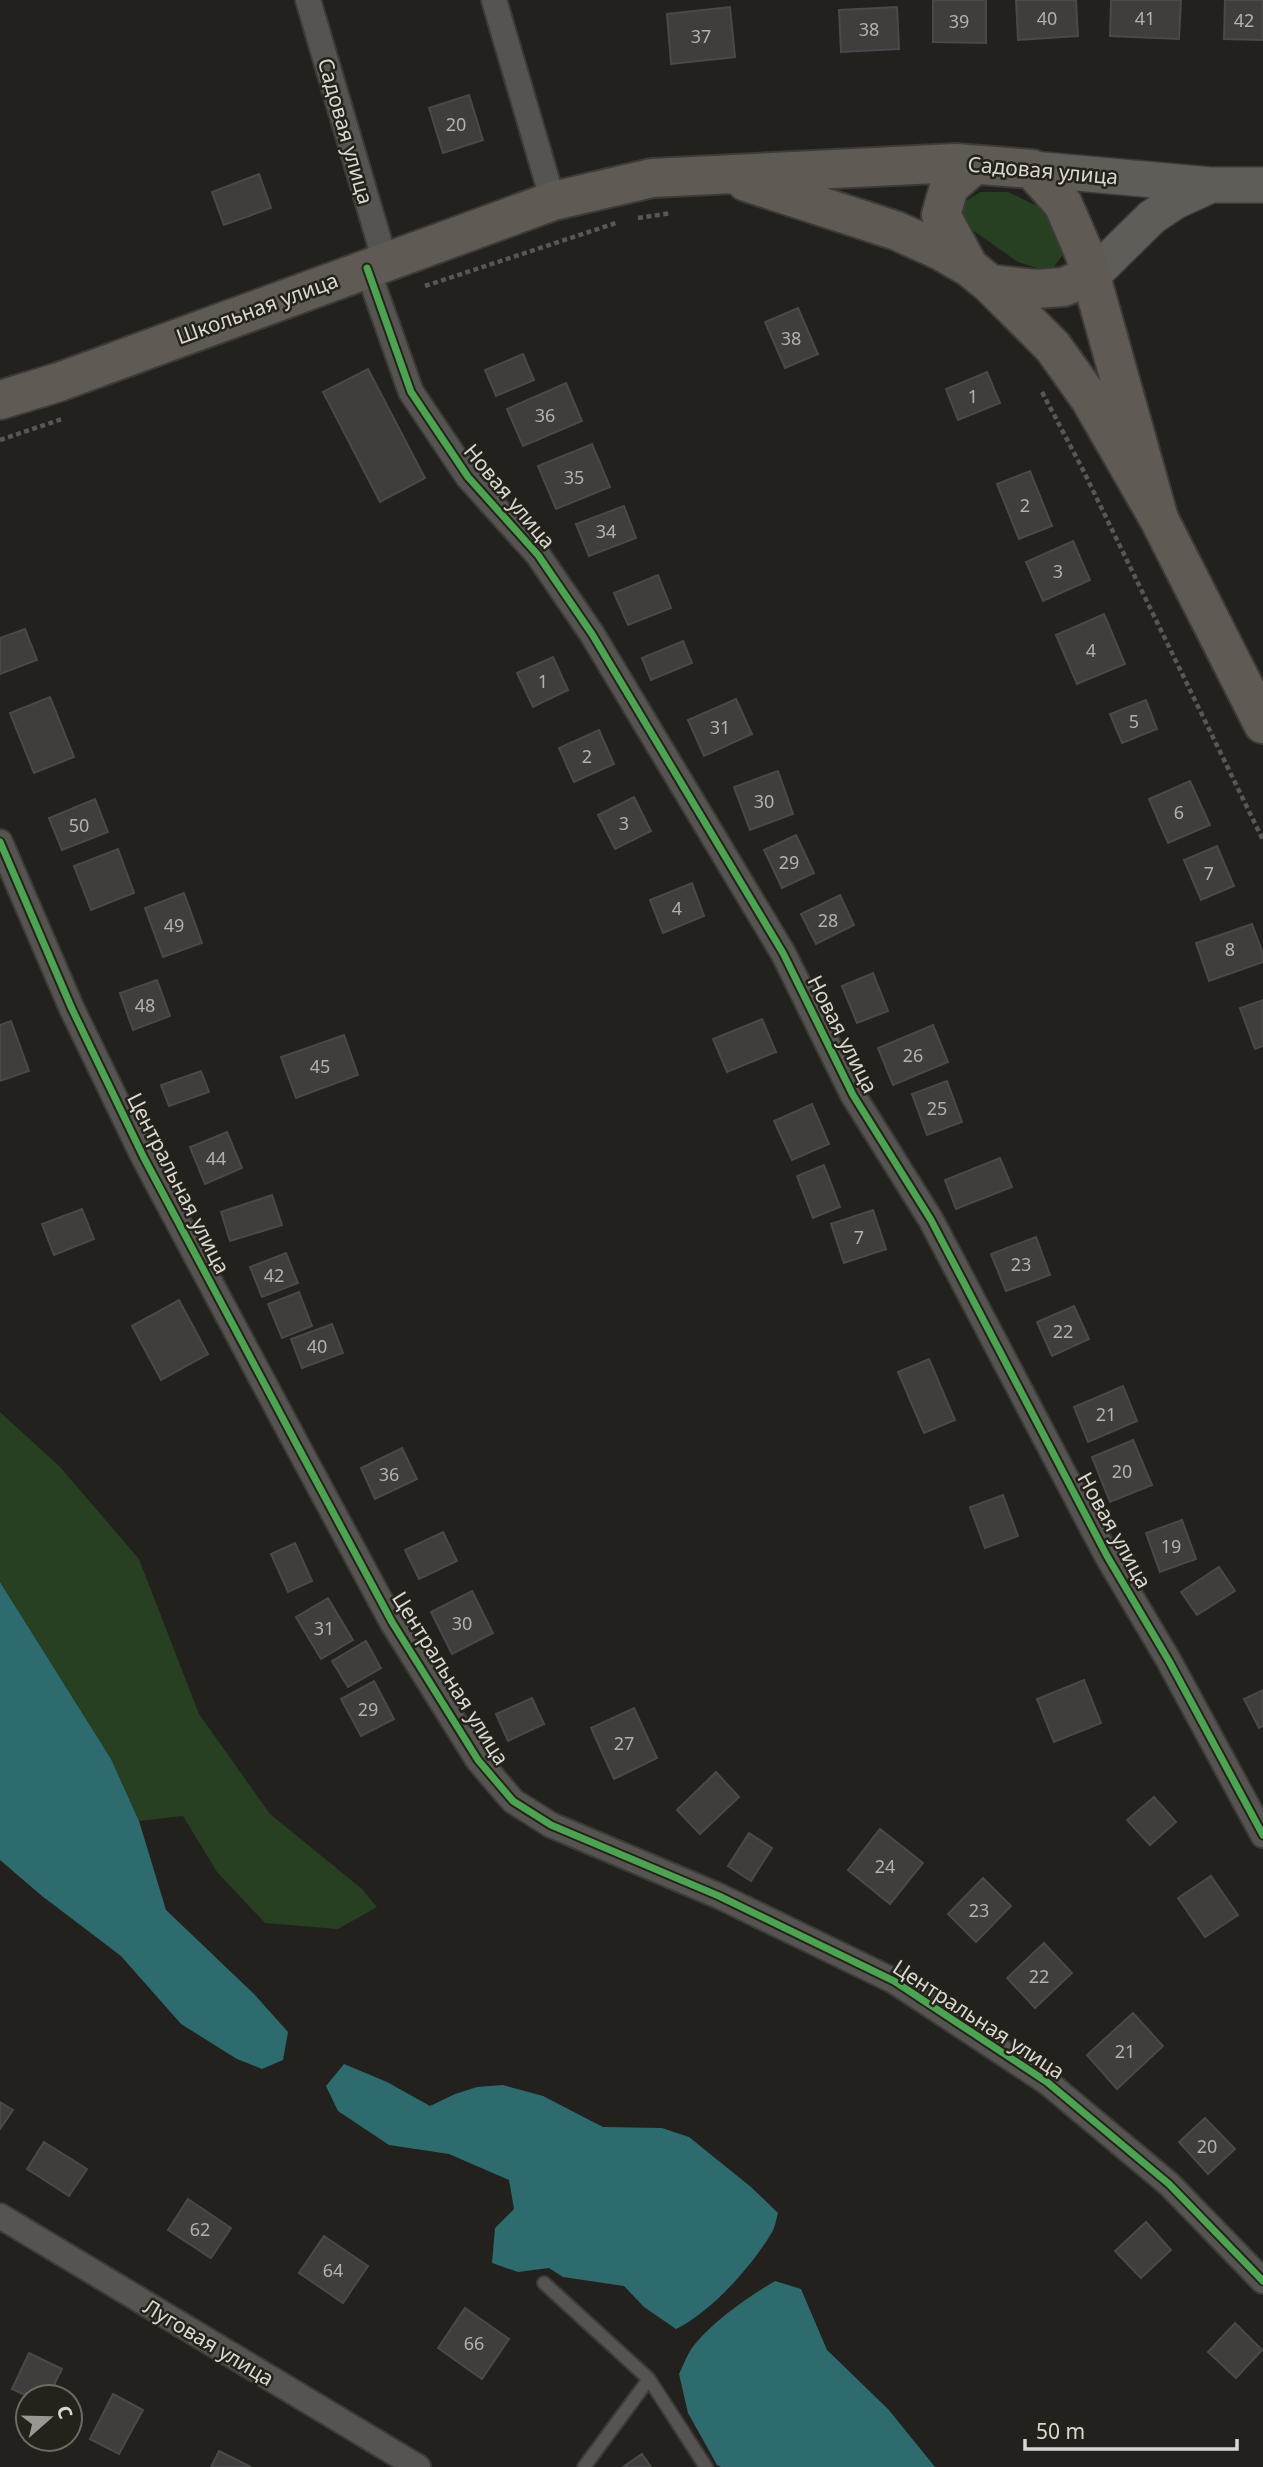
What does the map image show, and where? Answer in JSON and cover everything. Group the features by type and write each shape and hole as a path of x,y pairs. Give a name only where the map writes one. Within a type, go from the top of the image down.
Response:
{"main road":[{"name":"Садовая улица","path":"553,201 652,178 955,163 1211,185 1263,185"},
{"path":"974,165 948,187 941,215 979,276 1053,347 1090,399 1160,519 1263,723"},
{"path":"1032,169 1063,204 1091,276 1160,519"},
{"name":"Садовая улица","path":"724,175 897,231 941,251 979,276"},
{"path":"979,276 1035,289 1063,287 1091,276 1152,218 1176,201 1211,185"},
{"name":"Школьная улица","path":"0,400 376,277 553,201"}],"street":[{"name":"Садовая улица","path":"308,0 376,277"},
{"path":"494,0 553,201"},
{"name":"Новая улица","path":"376,277 411,393 468,477 538,555 592,634 783,953 853,1095 931,1220 1107,1556 1169,1661 1263,1835"},
{"name":"Центральная улица","path":"0,842 72,1009 138,1146 298,1447 392,1622 478,1760 513,1801 551,1825 719,1896 894,1981 1047,2082 1169,2184 1263,2281"},
{"name":"Луговая улица","path":"0,2216 418,2467"}],"lane":[{"path":"544,2283 649,2379 706,2467"},
{"path":"584,2467 649,2379"}],"path":[{"path":"376,277 626,220 678,213"},
{"path":"1037,384 1088,480 1263,839"},
{"path":"0,440 65,418"}],"green space":[{"path":"980,192 1008,192 1039,207 1056,227 1065,252 1050,272 1018,262 961,222 958,206"},
{"path":"0,1412 60,1467 139,1559 199,1714 270,1814 362,1889 377,1907 338,1929 265,1923 217,1872 183,1816 139,1821 111,1759 0,1582"}],"water":[{"path":"0,1582 111,1759 139,1821 166,1910 254,1994 288,2032 283,2060 262,2069 237,2059 181,2024 121,1956 0,1860"},
{"path":"344,2064 387,2082 430,2106 477,2087 503,2085 543,2096 603,2127 662,2128 689,2137 751,2187 778,2213 774,2229 763,2247 729,2288 703,2312 676,2329 644,2307 624,2286 563,2277 549,2268 518,2272 492,2263 495,2228 514,2209 509,2180 449,2154 389,2145 338,2111 326,2086"},
{"path":"775,2281 801,2289 827,2350 888,2409 935,2467 717,2465 688,2413 679,2374 690,2351 712,2326 732,2309"}],"building":[{"path":"933,0 986,0 986,43 933,42"},
{"path":"1016,0 1076,0 1078,36 1018,40"},
{"path":"1111,0 1181,0 1179,39 1110,36"},
{"path":"1225,0 1263,0 1263,40 1224,39"},
{"path":"730,7 735,57 671,64 667,14"},
{"path":"897,7 899,49 841,52 839,10"},
{"path":"469,95 483,140 443,153 429,108"},
{"path":"259,174 271,208 224,225 212,192"},
{"path":"798,308 818,354 785,368 765,322"},
{"path":"523,354 534,380 496,396 485,370"},
{"path":"368,369 425,478 380,502 323,392"},
{"path":"987,372 1000,403 958,420 946,389"},
{"path":"566,383 582,421 523,446 507,409"},
{"path":"592,444 610,487 556,509 538,466"},
{"path":"1030,471 1052,526 1019,539 997,484"},
{"path":"624,506 636,538 589,556 576,524"},
{"path":"1073,541 1090,580 1043,601 1026,562"},
{"path":"658,575 671,608 628,625 614,593"},
{"path":"1104,614 1125,664 1077,684 1056,635"},
{"path":"25,629 37,660 0,674 0,638"},
{"path":"683,641 692,663 651,680 642,658"},
{"path":"553,657 568,690 533,707 517,673"},
{"path":"50,697 74,757 34,773 10,713"},
{"path":"736,699 752,734 704,756 688,720"},
{"path":"1146,700 1157,729 1122,743 1110,714"},
{"path":"599,730 614,764 574,782 559,748"},
{"path":"778,771 793,814 750,830 734,787"},
{"path":"1190,781 1210,825 1168,843 1149,799"},
{"path":"634,797 651,831 615,849 598,815"},
{"path":"95,799 108,832 62,850 49,818"},
{"path":"796,835 814,873 782,888 764,850"},
{"path":"1217,846 1234,886 1201,900 1184,860"},
{"path":"118,849 134,893 91,910 74,866"},
{"path":"692,883 704,916 663,933 650,900"},
{"path":"184,893 202,943 163,957 145,908"},
{"path":"840,895 854,925 816,944 801,914"},
{"path":"1252,924 1263,954 1263,962 1209,981 1196,943"},
{"path":"873,973 888,1011 857,1023 842,986"},
{"path":"157,980 170,1016 133,1030 120,993"},
{"path":"1263,1000 1263,1046 1255,1049 1240,1008"},
{"path":"762,1019 776,1052 727,1072 713,1039"},
{"path":"11,1021 29,1071 0,1081 0,1025"},
{"path":"933,1025 948,1062 893,1085 878,1048"},
{"path":"344,1035 358,1075 296,1098 281,1057"},
{"path":"201,1071 209,1092 169,1106 161,1085"},
{"path":"947,1081 962,1122 927,1135 912,1094"},
{"path":"812,1104 829,1144 792,1160 774,1121"},
{"path":"227,1132 242,1168 205,1184 190,1147"},
{"path":"1000,1158 1012,1187 956,1209 945,1180"},
{"path":"824,1165 840,1207 813,1218 797,1176"},
{"path":"272,1195 282,1225 230,1241 221,1212"},
{"path":"82,1209 94,1239 54,1255 42,1224"},
{"path":"873,1210 886,1249 844,1263 831,1224"},
{"path":"1036,1237 1050,1275 1006,1291 991,1254"},
{"path":"286,1253 298,1283 262,1297 250,1267"},
{"path":"299,1292 312,1326 282,1338 268,1304"},
{"path":"179,1300 208,1354 161,1380 132,1326"},
{"path":"1074,1306 1089,1339 1052,1356 1037,1322"},
{"path":"332,1324 343,1353 302,1368 291,1339"},
{"path":"929,1359 955,1420 924,1433 898,1372"},
{"path":"1123,1386 1137,1421 1088,1442 1074,1407"},
{"path":"1133,1440 1152,1485 1110,1502 1092,1457"},
{"path":"402,1448 417,1479 375,1499 361,1468"},
{"path":"1003,1495 1018,1536 985,1548 970,1507"},
{"path":"1182,1520 1196,1559 1160,1572 1146,1533"},
{"path":"443,1532 457,1561 419,1579 405,1550"},
{"path":"295,1543 312,1581 288,1592 271,1554"},
{"path":"1219,1567 1235,1591 1197,1615 1181,1592"},
{"path":"472,1591 493,1633 452,1654 431,1612"},
{"path":"328,1598 353,1640 321,1659 296,1617"},
{"path":"366,1641 381,1668 348,1687 332,1661"},
{"path":"1084,1680 1101,1723 1054,1742 1037,1699"},
{"path":"374,1681 394,1719 361,1736 341,1699"},
{"path":"1263,1690 1263,1726 1259,1728 1244,1699"},
{"path":"532,1698 544,1724 508,1741 496,1714"},
{"path":"634,1708 657,1758 614,1779 591,1728"},
{"path":"716,1772 739,1797 700,1834 677,1810"},
{"path":"1154,1797 1176,1822 1150,1845 1127,1820"},
{"path":"880,1829 923,1863 890,1904 848,1870"},
{"path":"749,1833 772,1848 751,1881 728,1866"},
{"path":"1211,1876 1238,1915 1205,1937 1178,1898"},
{"path":"983,1878 1011,1906 976,1942 948,1914"},
{"path":"1044,1943 1072,1973 1035,2008 1007,1978"},
{"path":"1133,2013 1163,2046 1117,2089 1087,2055"},
{"path":"0,2102 13,2110 0,2129"},
{"path":"1205,2118 1235,2149 1208,2174 1179,2142"},
{"path":"44,2142 87,2169 69,2196 27,2169"},
{"path":"188,2199 231,2228 211,2258 168,2230"},
{"path":"1146,2222 1171,2250 1141,2278 1115,2251"},
{"path":"324,2236 368,2266 343,2303 299,2273"},
{"path":"465,2308 509,2339 482,2379 438,2348"},
{"path":"1235,2323 1262,2350 1236,2378 1208,2352"},
{"path":"29,2353 62,2369 55,2383 15,2383"},
{"path":"113,2394 143,2410 119,2454 90,2439"},
{"path":"219,2451 251,2467 211,2467"},
{"path":"642,2454 651,2467 623,2467"}],"cycle path":[{"path":"367,268 411,392 468,477 538,555 592,634 783,953 853,1095 931,1220 1107,1556 1169,1661 1263,1835"},
{"path":"0,842 72,1009 144,1158 298,1447 392,1622 478,1760 513,1801 551,1825 719,1896 894,1981 1047,2082 1169,2184 1263,2281"}]}
